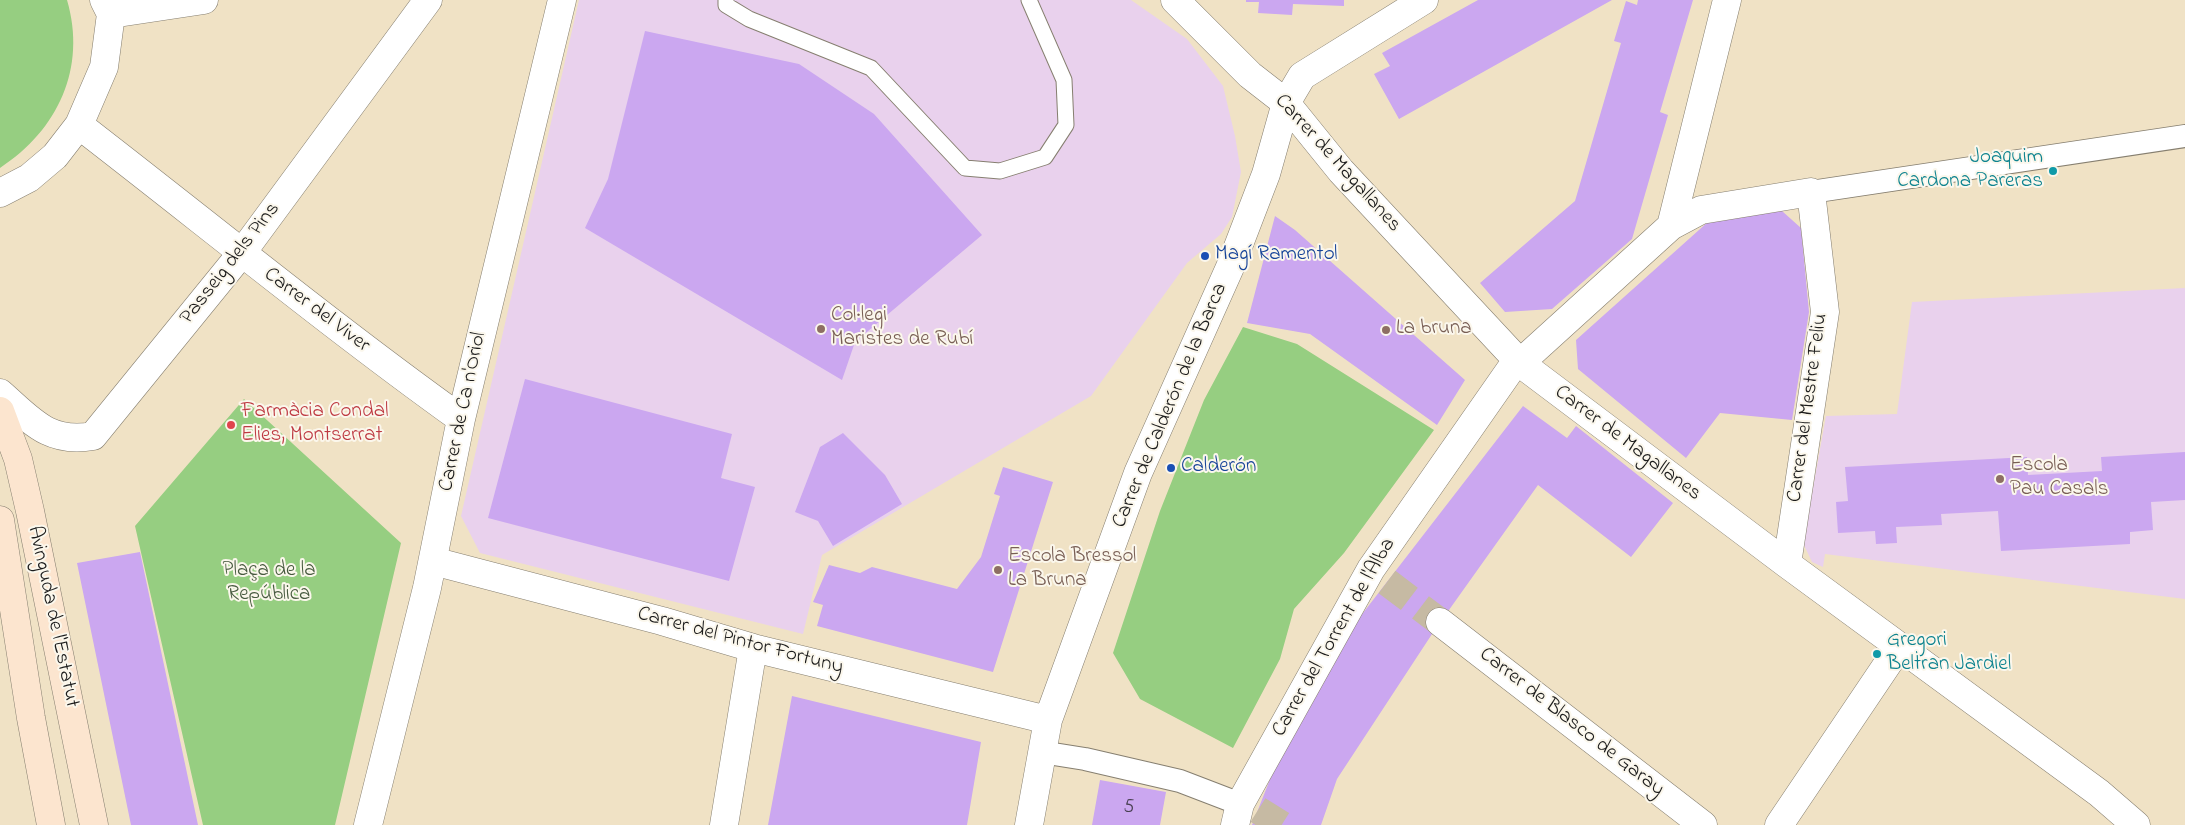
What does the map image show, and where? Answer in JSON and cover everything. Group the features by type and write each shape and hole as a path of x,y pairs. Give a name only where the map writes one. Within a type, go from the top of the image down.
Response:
{"main road":[{"name":"Avinguda de l'Estatut","path":"0,411 18,459 28,502 94,825"},
{"name":"Avinguda de l'Estatut","path":"0,520 31,718 51,825"}],"street":[{"path":"0,216 7,190 29,178 55,156 79,125 104,67 108,7 204,0"},
{"name":"Passeig dels Pins","path":"0,393 41,429 58,436 77,438 93,436 242,254 428,0"},
{"name":"Carrer de Ca n'Oriol","path":"368,825 433,561 461,419 562,0"},
{"name":"Carrer de Magallanes","path":"1176,0 1250,76 1286,104 1341,171 1518,361 1787,564 2099,793 2136,825"},
{"name":"Carrer de Calderón de la Barca","path":"1029,825 1048,720 1138,473 1234,256 1266,174 1286,104 1302,76 1424,0"},
{"path":"1671,226 1727,0"},
{"name":"Carrer del Viver","path":"79,125 242,254 401,376 461,419"},
{"path":"1811,192 2185,136"},
{"name":"Carrer del Torrent de l'Alba","path":"1244,813 1379,575 1518,361 1671,226 1701,210 1811,192"},
{"name":"Carrer del Mestre Feliu","path":"1787,564 1825,312 1811,192"},
{"name":"Carrer del Pintor Fortuny","path":"433,561 662,621 752,648 1048,720"},
{"name":"Carrer de Blasco de Garay","path":"1440,622 1703,825"},
{"path":"1779,825 1899,647"},
{"path":"724,825 752,648"},
{"path":"1041,752 1085,759 1180,781 1244,813"}],"lane":[{"path":"726,0 726,5 749,19 870,68 965,168 1000,171 1045,157 1066,125 1064,80 1029,0"}],"shaded area":[{"name":"Col·legi Maristes de Rubí","path":"579,0 1131,0 1187,39 1223,86 1235,136 1241,172 1232,217 1221,234 1187,263 1091,396 822,555 803,634 480,553 461,516"},
{"name":"Escola Pau Casals","path":"2185,288 2185,599 1825,554 1823,567 1812,562 1803,543 1826,416 1897,414 1912,302"}],"green space":[{"path":"0,0 67,0 72,25 73,50 70,73 63,95 52,116 38,135 20,153 0,168"},
{"path":"1243,327 1297,344 1434,430 1344,553 1294,609 1280,659 1233,748 1140,699 1113,653 1160,511 1204,400"},
{"name":"Plaça de la República","path":"244,399 401,543 335,825 203,825 135,526"}],"building":[{"path":"1246,0 1344,0 1344,6 1293,4 1292,15 1258,13 1259,2 1246,2"},
{"path":"1478,0 1612,0 1399,119 1374,74 1390,66 1382,53"},
{"path":"1638,0 1693,0 1660,112 1668,115 1632,239 1552,309 1505,312 1480,283 1575,201 1621,43 1614,41 1626,1 1637,5"},
{"path":"645,31 799,64 874,114 982,235 855,342 842,380 585,228 608,179"},
{"path":"1782,211 1801,228 1809,312 1792,420 1720,413 1686,458 1578,369 1576,340 1709,221"},
{"path":"1275,216 1295,230 1465,380 1437,425 1310,334 1247,323"},
{"path":"525,379 732,434 721,478 755,487 729,581 488,518"},
{"path":"1523,406 1567,438 1576,426 1673,503 1631,557 1538,485 1434,631 1337,779 1321,825 1252,825 1276,764 1339,644"},
{"path":"843,433 885,475 902,504 833,546 818,521 795,512 820,447"},
{"path":"2185,452 2185,500 2151,502 2153,530 2130,532 2130,544 2001,551 1998,511 1941,514 1942,525 1896,527 1897,543 1876,544 1875,531 1838,533 1836,502 1848,501 1845,467 2027,457 2028,475 2102,471 2101,457"},
{"name":"Escola Bressol La Bruna","path":"1003,467 1053,482 993,672 817,626 823,605 813,602 829,565 860,573 872,567 957,589 981,557 1000,496 994,494"},
{"path":"140,552 198,825 131,825 77,563"},
{"path":"792,696 981,742 967,825 768,825"},
{"path":"1100,780 1166,792 1160,825 1092,825"}],"tunnel":[{"path":"1387,582 1440,622"},
{"path":"1258,810 1282,825"}],"place":[{"name":"Joaquim Cardona Pareras","path":"2053,171"},
{"name":"Magí Ramentol","path":"1205,256"},
{"name":"Col·legi Maristes de Rubí","path":"821,329"},
{"name":"La bruna","path":"1386,330"},
{"name":"Farmàcia Condal Elies, Montserrat","path":"231,425"},
{"name":"Calderón","path":"1171,468"},
{"name":"Escola Pau Casals","path":"2000,479"},
{"name":"Escola Bressol La Bruna","path":"998,570"},
{"name":"Gregori Beltran Jardiel","path":"1877,654"}]}
